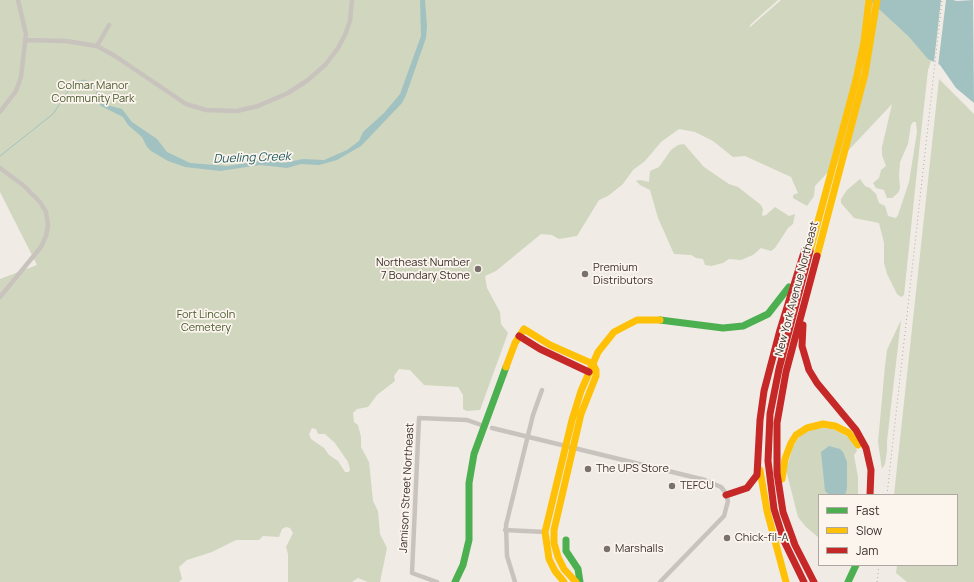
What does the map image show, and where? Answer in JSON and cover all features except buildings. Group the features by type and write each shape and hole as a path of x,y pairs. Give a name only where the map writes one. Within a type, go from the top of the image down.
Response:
{"main road":[{"name":"New York Avenue Northeast","path":"804,582 787,549 776,518 770,479 768,432 771,404 856,80 868,14 869,0"},
{"name":"New York Avenue Northeast","path":"814,582 795,545 786,520 778,484 776,453 777,423 784,382 863,84 875,20 877,0"},
{"path":"564,582 555,571 549,560 545,532 576,405 589,372 604,342 619,328 642,319 728,328 743,326 756,321 771,311 786,293 823,204"},
{"path":"726,495 745,489 751,484 757,475 760,420 764,390 780,330 806,246"},
{"path":"816,260 803,325 802,341 804,356 814,378 856,430 864,444 871,470 870,494"},
{"path":"455,582 463,564 468,546 471,470 484,426 519,336 524,329 550,345 593,364 596,370 596,376 584,405 556,520 554,539 560,561 576,582"},
{"path":"519,336 540,349 589,372"},
{"path":"795,545 782,474 788,448 800,432 812,426 827,424 842,429 852,436 858,444 864,460 866,479 865,494"},
{"path":"759,460 765,505 786,582"},
{"path":"566,540 566,551 578,569 580,582"},
{"path":"848,582 856,566"},
{"path":"854,582 861,566"}],"street":[{"path":"0,112 16,91 20,83 26,40 26,27 18,0"},
{"path":"26,40 66,41 97,46 115,56 186,104 206,110 237,111 258,106 288,93 308,80 326,64 345,35 350,21 352,0"},
{"path":"97,46 109,25"},
{"path":"0,168 23,184 40,202 46,212 48,225 46,236 41,247 0,298"},
{"path":"515,582 507,556 505,530 528,437 542,390"},
{"name":"Jamison Street Northeast","path":"437,582 412,573 419,418 467,420 484,426"},
{"path":"492,428 710,481 719,486 726,495 728,505 724,516 660,582"},
{"path":"505,530 545,532"}],"green space":[{"path":"0,0 778,0 751,24 749,28 781,0 869,0 909,37 931,61 928,70 904,295 901,297 897,294 887,274 884,263 884,243 879,223 854,218 841,203 841,199 847,190 860,179 865,186 870,188 876,194 879,203 885,206 888,216 896,218 898,215 909,182 917,132 916,122 913,122 911,125 908,144 900,162 900,188 898,193 892,198 887,198 884,190 876,188 873,183 879,178 881,170 886,166 882,155 882,147 892,104 815,186 814,196 807,206 793,198 793,195 798,193 791,177 745,156 733,157 713,141 695,132 679,129 661,142 645,161 633,170 623,184 608,196 599,200 577,236 559,239 552,235 541,234 496,271 485,276 487,288 500,312 501,324 508,333 480,410 467,411 463,409 463,395 458,387 424,385 410,370 399,369 394,376 395,381 377,395 368,407 357,409 353,413 354,422 358,425 361,437 361,447 369,462 373,501 378,511 380,534 387,548 380,582 368,582 358,578 352,582 288,582 288,554 286,547 293,533 290,528 286,527 282,529 279,537 263,536 259,540 236,540 212,552 187,560 179,567 182,579 179,582 0,582 0,279 37,265 0,192","holes":["312,428 316,429 318,434 325,434 335,443 348,462 350,469 349,472 345,472 338,461 329,455 324,448 311,439 309,434"]},
{"path":"939,79 974,114 974,582 907,582 896,573 897,566 958,566 958,494 894,494"},
{"path":"684,144 704,167 729,184 738,187 761,205 763,209 762,216 766,215 775,207 789,216 795,214 793,224 788,228 775,248 771,251 761,248 753,255 741,260 729,259 723,263 711,266 705,265 703,259 696,258 691,255 674,254 658,218 650,190 640,185 636,181 640,180 649,182 650,171 659,167 671,150 678,145"},
{"path":"901,320 887,451 885,464 882,469 878,442 887,350"},
{"path":"818,428 831,428 850,438 857,451 854,455 858,477 858,494 818,494 818,537 806,527 798,517 786,470 793,447 803,433"}],"water":[{"path":"420,0 425,0 427,26 426,38 402,103 361,146 337,160 319,165 301,164 287,168 260,165 220,171 185,167 168,161 151,151 147,147 142,137 128,125 123,117 101,106 99,103 122,109 132,122 157,139 167,152 190,163 228,166 264,160 284,163 303,159 324,160 347,150 359,141 363,132 384,113 400,94 421,36"},
{"path":"869,0 973,0 974,103 956,88 940,65 928,59 909,37"},
{"path":"829,446 840,449 843,452 847,462 847,487 844,494 829,494 825,491 821,452"}],"pier":[{"path":"941,0 946,0 938,66 934,62"}],"waterway":[{"name":"Dueling Creek","path":"0,156 53,114 72,85 76,82 85,80 96,87 97,92 94,99 99,103"}],"railway":[{"path":"887,494 942,0"},
{"path":"877,582 879,566"}],"traffic: fast":[{"path":"660,320 723,328 743,326 768,314 789,287"},
{"path":"455,582 463,565 469,540 469,483 474,454 506,367"},
{"path":"566,540 566,551 578,569 580,582"},
{"path":"848,582 856,566"}],"traffic: slow":[{"path":"810,251 856,80 864,42 869,0"},
{"path":"817,256 865,74 877,0"},
{"path":"564,582 555,571 549,559 545,532 572,420 581,391 598,352 614,332 637,320 660,320"},
{"path":"506,367 515,343 524,329 550,345 593,364 596,370 596,376 581,414 554,530 554,543 558,557 564,569 576,582"},
{"path":"782,479 785,459 791,443 796,435 807,428 823,424 835,426 849,433 858,445"},
{"path":"760,470 767,511 786,582"}],"traffic: jam":[{"path":"726,495 747,488 757,475 760,420 764,391 780,330 805,249"},
{"path":"804,582 784,541 774,509 768,461 770,414 779,369 810,251"},
{"path":"814,582 795,545 783,512 777,473 777,423 786,372 817,256"},
{"path":"803,325 802,346 809,370 817,383 856,430 866,448 871,470 870,494"},
{"path":"519,336 540,349 589,372"}],"place":[{"name":"Northeast Number 7 Boundary Stone","path":"478,269"},
{"name":"Premium Distributors","path":"585,274"},
{"name":"The UPS Store","path":"588,469"},
{"name":"TEFCU","path":"672,486"},
{"name":"Chick-fil-A","path":"727,538"},
{"name":"Marshalls","path":"607,549"}],"park label":[{"name":"Colmar Manor Community Park","path":"93,92"},
{"name":"Fort Lincoln Cemetery","path":"206,321"}]}
